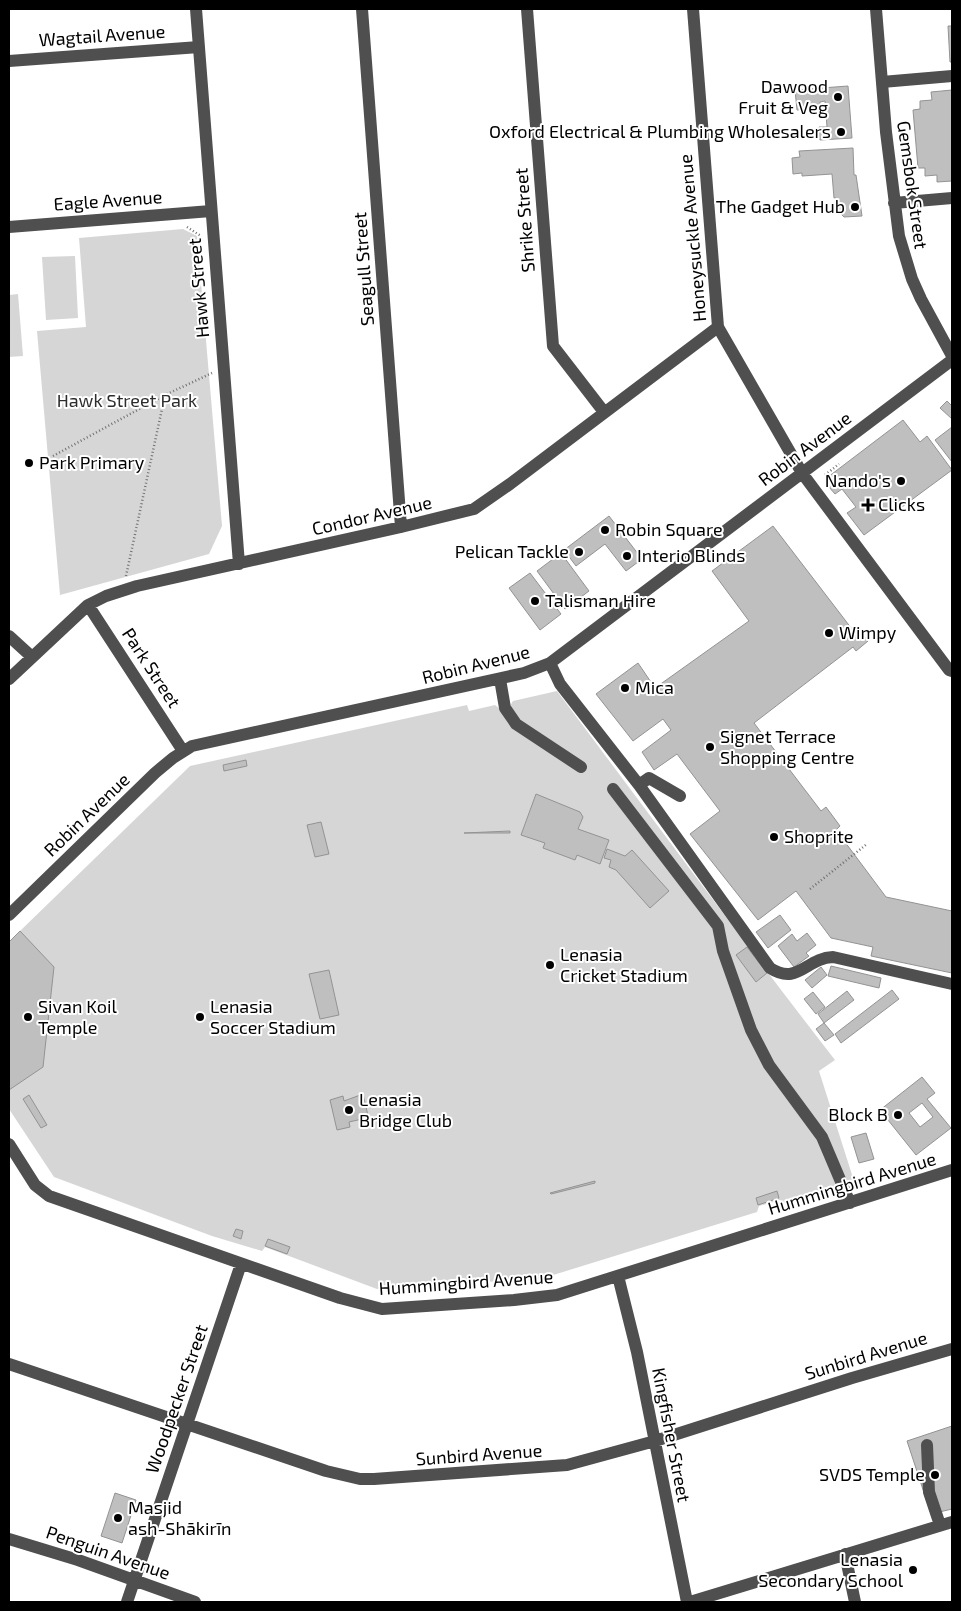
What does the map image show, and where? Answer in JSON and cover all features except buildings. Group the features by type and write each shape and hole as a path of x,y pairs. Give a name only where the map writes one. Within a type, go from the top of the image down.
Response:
{"street":[{"name":"Hawk Street","path":"196,9 239,564"},
{"name":"Seagull Street","path":"362,9 401,527"},
{"name":"Shrike Street","path":"527,9 554,346 604,412"},
{"name":"Honeysuckle Avenue","path":"693,9 718,327 802,473 949,670 952,671"},
{"name":"Gemsbok Street","path":"876,9 894,203 899,236 912,279 952,356"},
{"name":"Wagtail Avenue","path":"9,61 199,46"},
{"path":"882,82 952,76"},
{"path":"894,203 952,198"},
{"name":"Eagle Avenue","path":"9,227 211,211"},
{"name":"Condor Avenue","path":"9,679 88,605 106,596 137,586 474,509 718,327"},
{"name":"Robin Avenue","path":"9,916 156,773 183,751 202,743 500,678 550,664 952,360"},
{"name":"Park Street","path":"88,605 183,751"},
{"path":"9,636 32,657"},
{"path":"550,664 560,684 639,785 770,968 779,973 789,975 799,972 822,957 833,956 952,984"},
{"path":"500,678 505,708 516,724 581,767"},
{"path":"639,785 649,778 680,796"},
{"path":"613,789 718,926 723,951 751,1030 769,1065 822,1137 850,1202"},
{"name":"Hummingbird Avenue","path":"9,1144 36,1185 49,1196 355,1303 382,1309 539,1298 618,1276 952,1170"},
{"name":"Woodpecker Street","path":"127,1602 241,1264"},
{"name":"Kingfisher Street","path":"618,1276 689,1602"},
{"name":"Sunbird Avenue","path":"9,1364 326,1471 360,1479 548,1468 595,1459 852,1378 952,1349"},
{"path":"689,1602 946,1524 929,1492 927,1445"},
{"name":"Penguin Avenue","path":"9,1539 135,1580 195,1602"},
{"path":"845,1554 855,1602"}],"path":[{"path":"184,225 201,237"},
{"path":"53,456 165,395 213,373"},
{"path":"126,577 165,395"},
{"path":"810,889 867,844"}],"green space":[{"name":"Hawk Street Park","path":"183,229 197,236 222,526 209,554 60,595 37,331 86,327 79,238"},
{"path":"75,256 78,318 46,320 42,257"},
{"path":"18,294 23,356 9,357 9,295"},
{"name":"Lenasia Cricket Stadium","path":"557,691 835,1060 819,1071 854,1181 784,1203 780,1200 759,1206 757,1212 537,1280 417,1284 377,1289 265,1247 262,1251 212,1236 54,1177 9,1109 9,1090 43,1066 20,931 190,766 467,705 469,711 495,705 500,709 510,706 513,701"}],"place":[{"name":"Dawood Fruit & Veg","path":"838,97"},
{"name":"Oxford Electrical & Plumbing Wholesalers","path":"841,132"},
{"name":"The Gadget Hub","path":"855,207"},
{"name":"Park Primary","path":"29,463"},
{"name":"Nando's","path":"901,481"},
{"name":"Clicks","path":"868,505"},
{"name":"Robin Square","path":"605,530"},
{"name":"Pelican Tackle","path":"579,552"},
{"name":"Interio Blinds","path":"627,556"},
{"name":"Talisman Hire","path":"535,601"},
{"name":"Wimpy","path":"829,633"},
{"name":"Mica","path":"625,688"},
{"name":"Signet Terrace Shopping Centre","path":"710,747"},
{"name":"Shoprite","path":"774,837"},
{"name":"Lenasia Cricket Stadium","path":"550,965"},
{"name":"Sivan Koil Temple","path":"28,1017"},
{"name":"Lenasia Soccer Stadium","path":"200,1017"},
{"name":"Lenasia Bridge Club","path":"349,1110"},
{"name":"Block B","path":"898,1115"},
{"name":"SVDS Temple","path":"935,1475"},
{"name":"Masjid ash-Shākirīn","path":"118,1518"},
{"name":"Lenasia Secondary School","path":"913,1570"}]}
